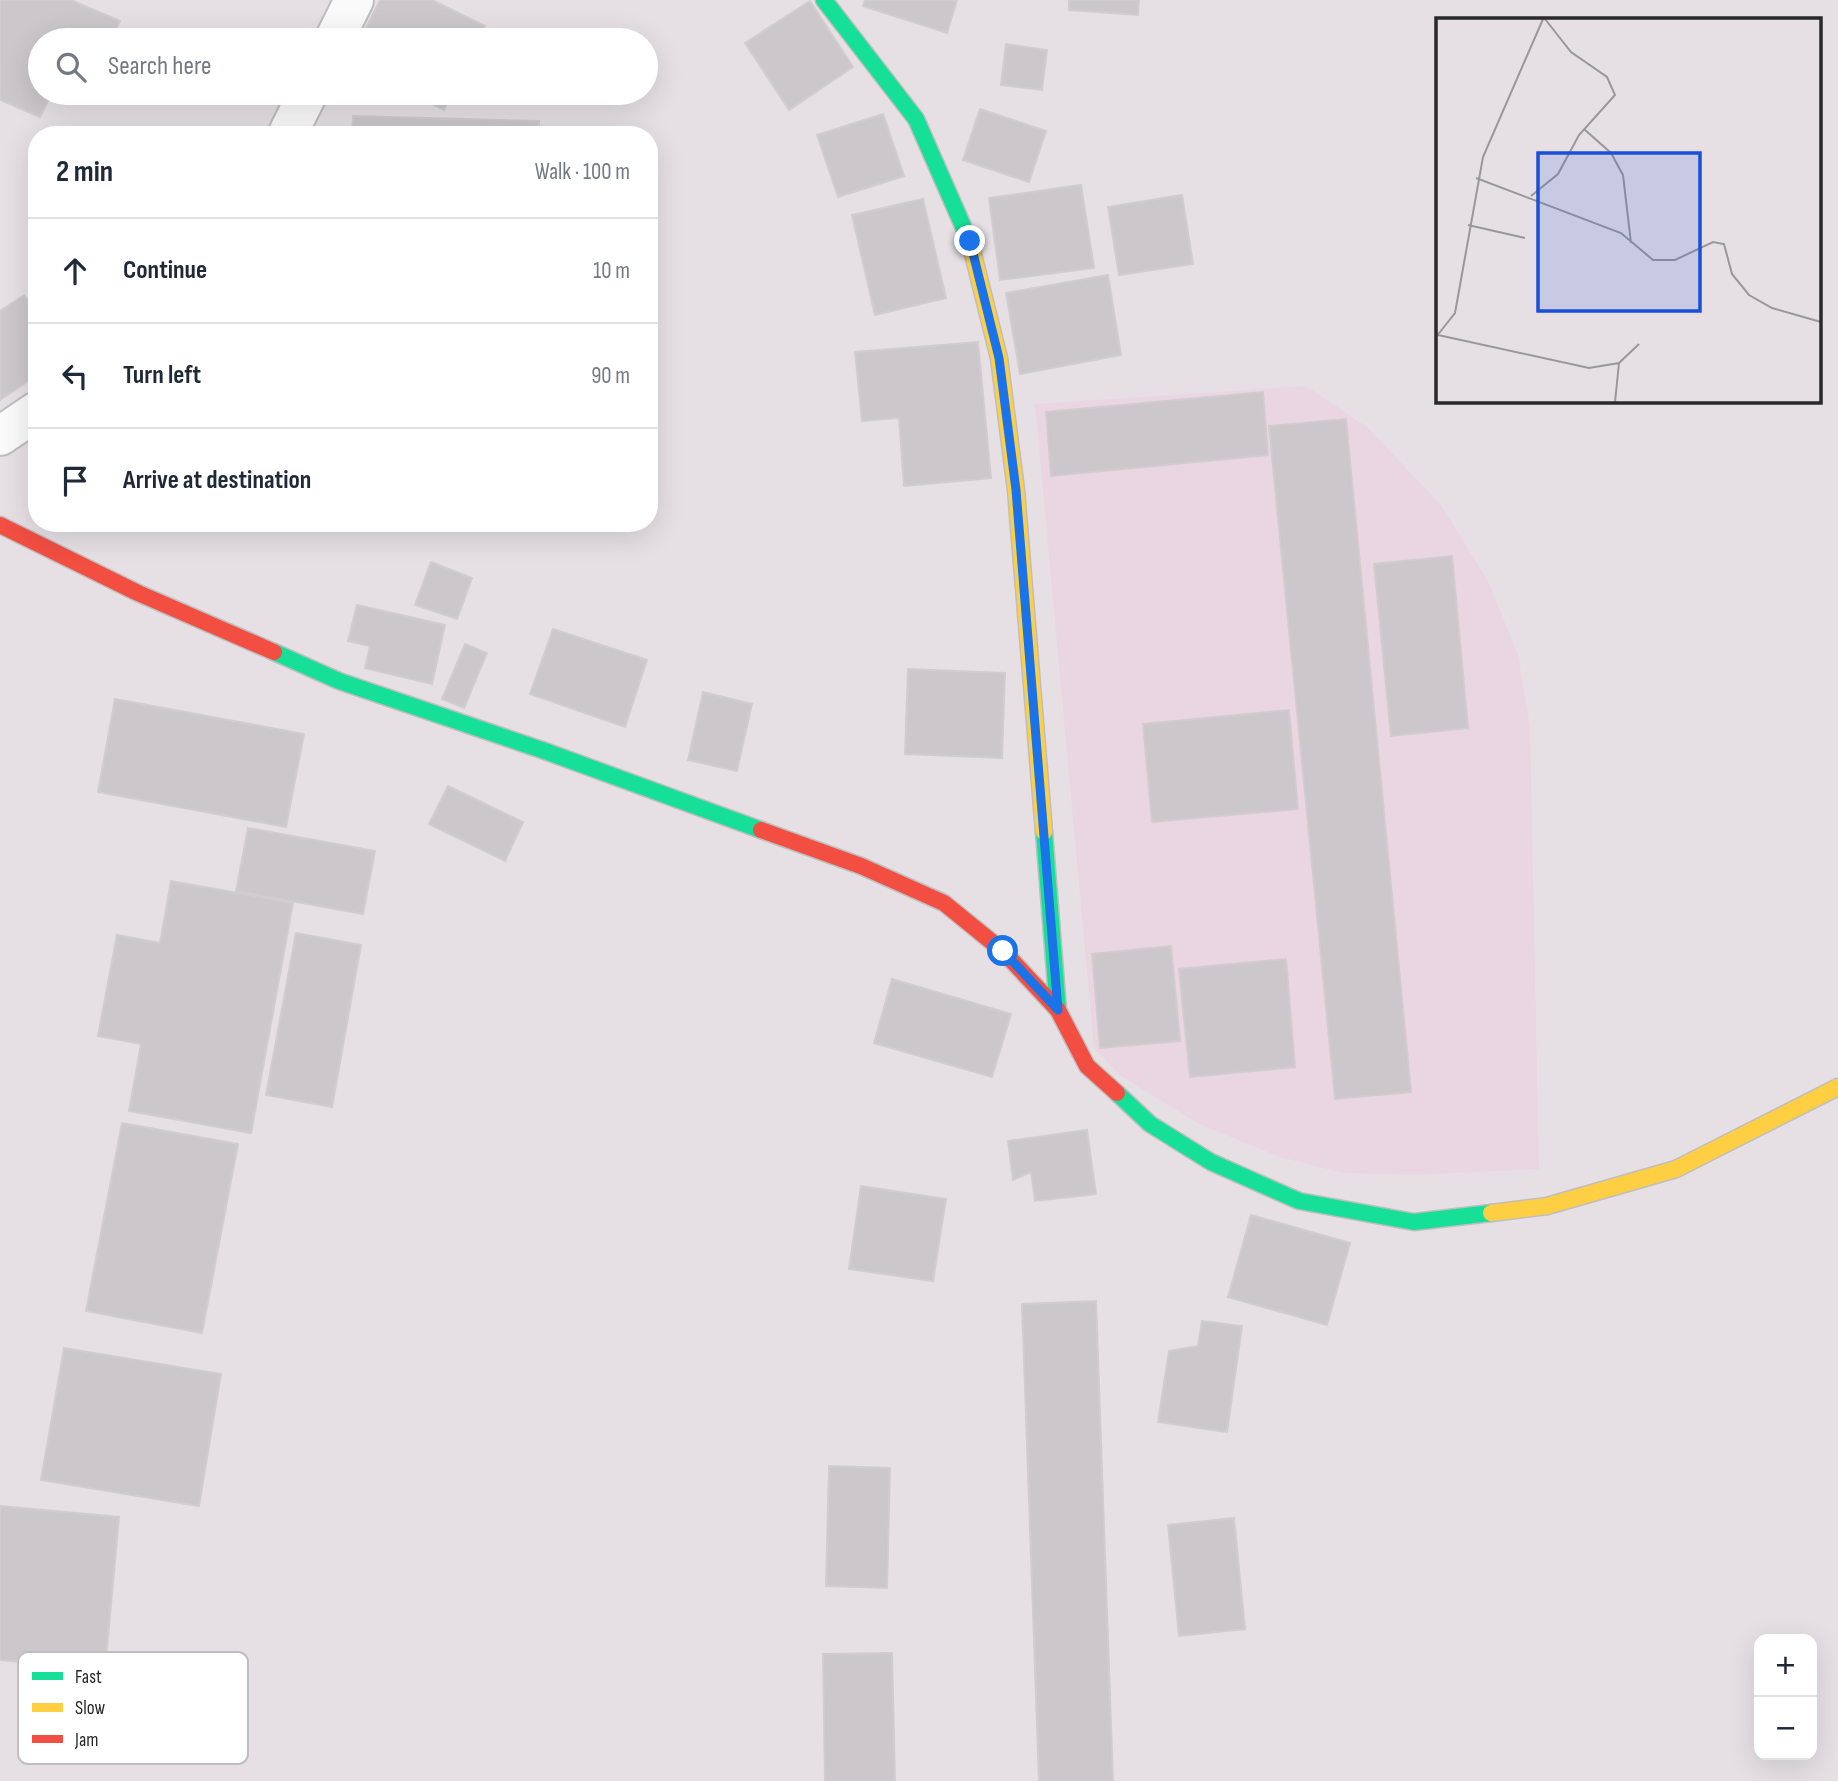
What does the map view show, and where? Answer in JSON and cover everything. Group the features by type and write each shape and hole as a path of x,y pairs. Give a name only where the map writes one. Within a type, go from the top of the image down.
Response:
{"street":[{"path":"340,28 354,0"},
{"path":"824,0 916,119 970,241 999,358 1016,490 1058,1010"},
{"path":"292,126 302,105"},
{"path":"0,436 28,417"},
{"path":"0,525 138,593 339,681 542,750 836,857 944,903 1003,951 1058,1010 1087,1066 1150,1125 1211,1162 1299,1202 1414,1222 1547,1206 1676,1169 1838,1087"}],"shaded area":[{"path":"1306,386 1367,427 1441,505 1488,581 1518,655 1530,727 1539,1169 1416,1175 1343,1173 1280,1157 1199,1124 1121,1076 1094,1048 1035,404"}],"building":[{"path":"0,0 71,0 120,21 117,28 28,28 28,105 46,105 40,117 0,100"},
{"path":"380,0 432,0 485,26 484,28 366,28"},
{"path":"865,0 957,0 947,33 863,6"},
{"path":"1069,0 1139,0 1138,15 1069,10"},
{"path":"810,1 853,67 789,110 745,43"},
{"path":"1006,44 1047,50 1042,90 1001,85"},
{"path":"434,105 446,105 444,110"},
{"path":"980,109 1046,131 1029,182 963,160"},
{"path":"883,114 904,176 838,197 817,135"},
{"path":"353,116 539,121 539,126 352,126"},
{"path":"1081,185 1094,268 1000,280 989,198"},
{"path":"1182,195 1193,264 1119,275 1108,207"},
{"path":"923,199 946,298 875,315 852,215"},
{"path":"1108,275 1121,355 1020,374 1006,293"},
{"path":"24,295 28,301 28,381 0,400 0,311"},
{"path":"978,342 991,478 904,486 899,418 862,421 855,352"},
{"path":"1263,392 1268,455 1051,476 1046,412"},
{"path":"1346,419 1411,1092 1335,1099 1269,426"},
{"path":"1452,556 1468,728 1391,736 1374,564"},
{"path":"431,562 472,578 457,619 415,605"},
{"path":"357,605 445,625 432,684 365,668 370,646 348,641"},
{"path":"553,629 647,660 625,727 530,694"},
{"path":"465,644 487,653 464,708 442,699"},
{"path":"908,669 1005,673 1002,758 905,754"},
{"path":"703,692 752,704 737,771 688,760"},
{"path":"115,699 304,734 286,827 98,792"},
{"path":"1289,710 1298,809 1152,822 1143,724"},
{"path":"448,786 523,822 505,861 429,824"},
{"path":"248,828 375,851 363,914 236,891"},
{"path":"171,881 293,903 251,1133 129,1111 141,1044 98,1036 117,935 160,943"},
{"path":"296,933 361,945 332,1107 266,1095"},
{"path":"1171,946 1180,1041 1100,1048 1092,954"},
{"path":"1286,959 1295,1067 1190,1077 1179,969"},
{"path":"892,979 1011,1014 992,1077 874,1043"},
{"path":"122,1123 238,1144 202,1333 86,1311"},
{"path":"1087,1130 1096,1194 1035,1201 1031,1172 1013,1180 1008,1141"},
{"path":"861,1186 946,1199 933,1281 849,1269"},
{"path":"1251,1215 1350,1243 1327,1325 1228,1297"},
{"path":"1096,1301 1113,1781 1039,1781 1022,1304"},
{"path":"1202,1321 1242,1326 1227,1432 1158,1422 1169,1351 1198,1346"},
{"path":"64,1348 221,1374 199,1506 41,1480"},
{"path":"829,1466 890,1468 887,1588 826,1586"},
{"path":"0,1506 119,1517 107,1652 18,1652 18,1662 0,1660"},
{"path":"1234,1518 1245,1629 1179,1636 1168,1525"},
{"path":"892,1653 895,1781 825,1781 823,1654"}],"traffic: fast":[{"path":"824,0 916,119 970,242"},
{"path":"274,652 339,681 542,750 761,830"},
{"path":"1044,832 1058,1010"},
{"path":"1117,1093 1150,1124 1211,1162 1299,1201 1414,1222 1491,1213"}],"traffic: slow":[{"path":"970,242 999,358 1016,490 1044,832"},
{"path":"1491,1213 1547,1206 1676,1169 1838,1087"}],"traffic: jam":[{"path":"0,525 138,593 274,652"},
{"path":"761,830 861,866 944,903 1003,951 1058,1010 1087,1066 1117,1093"}],"route":[{"path":"970,241 999,358 1016,490 1058,1010 1003,951"}]}
